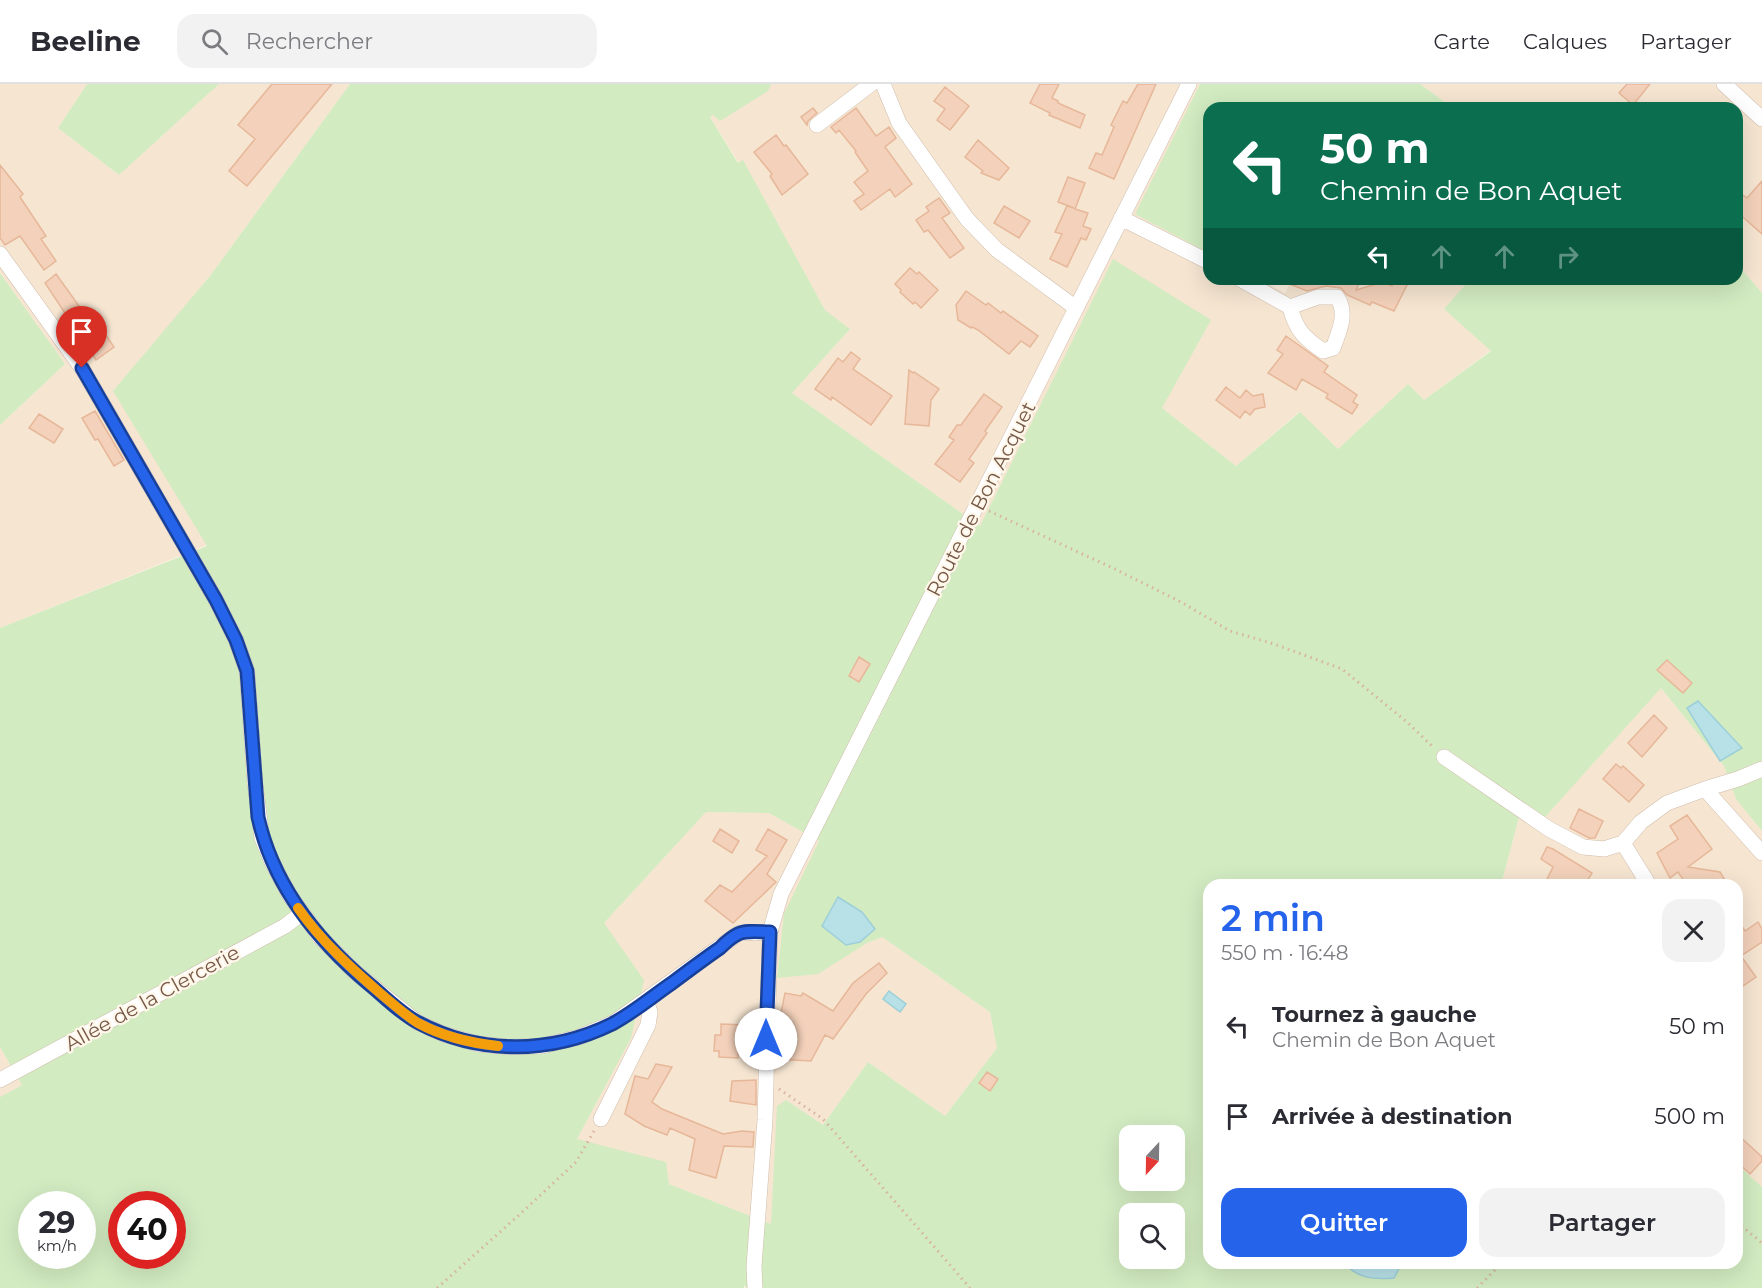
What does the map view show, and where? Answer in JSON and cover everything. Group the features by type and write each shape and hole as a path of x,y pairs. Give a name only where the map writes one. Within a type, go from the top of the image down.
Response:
{"street":[{"path":"818,125 871,84"},
{"path":"883,84 899,123 968,219 997,250 1076,308"},
{"name":"Route de Bon Acquet","path":"755,1288 754,1266 765,1120 770,932 774,914 791,874 1189,84"},
{"path":"1724,84 1762,119"},
{"path":"1121,218 1203,259"},
{"path":"0,254 82,368 216,600 236,640 247,671 255,783 262,838 290,896 320,937 355,972 417,1022 443,1034 478,1044 510,1047 542,1046 579,1037 613,1023 739,933 770,932"},
{"path":"1251,285 1290,307"},
{"path":"1444,757 1549,829 1583,847 1604,849 1623,843 1641,822 1667,803 1762,769"},
{"path":"1705,789 1762,853"},
{"path":"1623,843 1645,879"},
{"name":"Allée de la Clercerie","path":"0,1080 285,926 302,913"},
{"path":"601,1119 648,1025 650,1012 646,1001"}],"path":[{"path":"978,506 1115,569 1181,602 1230,631 1274,644 1342,669 1407,722 1444,757"},
{"path":"766,1080 823,1119 970,1288"},
{"path":"437,1288 576,1162 601,1119"},
{"path":"1743,1227 1762,1243"},
{"path":"1477,1288 1496,1269"}],"shaded area":[{"path":"0,84 87,84 58,128 119,175 219,84 350,84 210,276 114,391 207,545 0,628 0,425 65,364 0,273"},
{"path":"749,84 1200,84 1136,214 1203,250 1203,285 1270,285 1285,293 1289,285 1466,285 1444,309 1491,350 1424,400 1408,384 1338,449 1299,412 1236,466 1162,408 1113,260 980,526 792,393 850,329 825,310 743,161 739,163 710,117 750,87"},
{"path":"1420,84 1762,84 1762,293 1743,271 1743,102 1445,102"},
{"path":"1661,688 1724,766 1736,799 1762,831 1762,1187 1743,1170 1743,879 1503,879 1519,817 1525,805 1545,816"},
{"path":"706,812 769,813 819,841 785,914 867,943 882,937 990,1012 997,1048 945,1116 868,1062 823,1125 787,1101 771,1224 669,1184 577,1139 631,1038 604,923"},
{"path":"0,1047 22,1085 0,1097"}],"green space":[{"path":"87,84 219,84 119,175 58,128"},
{"path":"350,84 771,84 768,91 720,121 713,115 710,117 738,163 743,160 825,310 850,329 792,393 980,526 1113,259 1211,320 1162,408 1236,466 1300,412 1338,449 1408,384 1424,400 1491,351 1444,309 1465,285 1743,285 1743,271 1762,293 1762,831 1736,799 1724,766 1661,688 1545,817 1525,805 1519,817 1503,879 1203,879 1203,1269 1743,1269 1743,1170 1762,1187 1762,1288 746,1288 744,1285 744,1288 0,1288 0,1097 22,1085 0,1047 0,628 207,546 113,391 210,276","holes":["706,812 769,813 819,841 784,914 777,978 818,974 867,943 882,937 990,1012 997,1048 945,1116 868,1062 823,1125 786,1100 777,1106 771,1224 669,1184 666,1162 577,1139 631,1038 644,980 604,923"]},
{"path":"1200,84 1420,84 1445,102 1203,102 1203,250 1135,214"},
{"path":"0,273 65,364 0,425"}],"water":[{"path":"1698,701 1742,748 1720,761 1687,708"},
{"path":"838,897 862,912 875,929 860,942 846,945 822,926"},
{"path":"889,991 906,1004 900,1012 883,999"},
{"path":"1350,1269 1399,1269 1394,1278 1380,1279"}],"building":[{"path":"272,84 332,84 247,186 229,171 255,139 238,125"},
{"path":"1040,84 1059,84 1052,98 1085,115 1080,128 1049,115 1050,113 1030,103"},
{"path":"1138,84 1156,84 1114,179 1089,168 1096,153 1102,155 1114,127 1111,125 1123,101 1127,103"},
{"path":"1627,84 1650,84 1635,102 1630,102 1619,93"},
{"path":"945,87 969,106 950,130 937,120 945,109 934,101"},
{"path":"813,108 817,113 807,125 801,117"},
{"path":"856,108 876,136 889,127 896,138 885,147 912,184 895,197 890,189 861,210 854,201 864,194 854,182 868,171 839,130 836,133 831,127"},
{"path":"776,135 808,174 782,195 770,176 772,174 754,152"},
{"path":"978,140 1009,168 999,180 981,173 983,171 965,157"},
{"path":"0,165 23,194 20,197 46,236 41,239 56,261 44,270 20,236 5,245 0,238"},
{"path":"1068,177 1085,183 1075,209 1088,213 1083,226 1091,229 1086,240 1081,238 1067,267 1050,259 1062,234 1055,232 1067,206 1074,208 1058,202"},
{"path":"1762,181 1762,234 1743,217 1743,195 1747,198"},
{"path":"939,198 950,213 942,218 964,248 950,258 928,230 924,232 916,220 929,211 926,207"},
{"path":"1004,206 1030,221 1019,238 994,223"},
{"path":"910,268 917,274 919,272 938,290 921,308 900,292 901,290 895,284"},
{"path":"56,274 89,320 94,317 114,347 96,360 45,283"},
{"path":"1292,285 1358,285 1356,290 1373,285 1407,285 1394,311 1372,302 1370,305 1347,295 1341,288 1326,286 1307,291"},
{"path":"966,291 986,305 988,303 1001,313 1003,311 1038,336 1030,347 1021,341 1009,354 978,330 958,320 956,305"},
{"path":"1286,336 1328,366 1324,372 1357,395 1353,402 1358,405 1352,414 1326,398 1328,394 1302,379 1296,390 1268,373 1283,354 1277,350"},
{"path":"851,352 860,359 853,369 892,396 871,425 832,397 831,400 815,389 838,358 843,362"},
{"path":"909,370 939,389 931,400 929,426 905,424"},
{"path":"1226,387 1240,398 1246,390 1253,396 1263,394 1265,407 1255,409 1250,415 1245,411 1240,418 1216,400"},
{"path":"984,394 1002,407 969,459 974,463 960,482 935,464 954,440 949,437 957,425 961,425"},
{"path":"95,411 124,460 114,466 82,418"},
{"path":"39,414 63,429 54,443 29,428"},
{"path":"859,657 870,664 859,682 849,676"},
{"path":"1667,660 1692,683 1683,693 1657,670"},
{"path":"1654,715 1667,728 1642,757 1628,743"},
{"path":"1616,764 1621,768 1623,766 1644,785 1629,802 1603,779"},
{"path":"1579,809 1603,821 1595,838 1589,838 1570,828"},
{"path":"1687,815 1712,849 1688,867 1720,872 1724,879 1683,879 1678,872 1670,878 1657,853 1678,839 1670,826"},
{"path":"720,829 739,841 732,853 713,841"},
{"path":"768,829 787,840 767,874 776,882 733,923 705,901 720,885 732,892 767,856 756,850"},
{"path":"1547,847 1592,873 1588,879 1547,879 1553,867 1541,859"},
{"path":"1758,922 1762,929 1762,942 1743,955 1743,928 1745,931"},
{"path":"1743,959 1756,977 1743,986"},
{"path":"879,963 887,973 866,994 833,1039 825,1035 811,1061 776,1059 778,1028 785,993 801,996 803,993 833,1011 853,983"},
{"path":"721,1024 746,1025 744,1051 738,1051 738,1058 719,1057 719,1051 714,1051 715,1035 721,1035"},
{"path":"656,1064 672,1067 652,1102 662,1109 723,1134 754,1132 753,1147 724,1146 716,1178 689,1170 695,1139 670,1128 667,1135 644,1126 625,1114 635,1076 648,1079"},
{"path":"987,1072 998,1079 990,1091 979,1083"},
{"path":"756,1080 756,1105 730,1101 732,1081"},
{"path":"1743,1140 1762,1157 1762,1161 1750,1174 1743,1168"}],"slow traffic":[{"path":"298,908 320,937 355,972 417,1022 443,1034 478,1044 498,1046"}],"route":[{"path":"82,368 216,600 236,640 247,671 258,817 262,838 272,862 290,896 320,937 355,972 417,1022 443,1034 478,1044 510,1047 542,1046 579,1037 613,1023 739,933 770,932 766,1039"}]}
